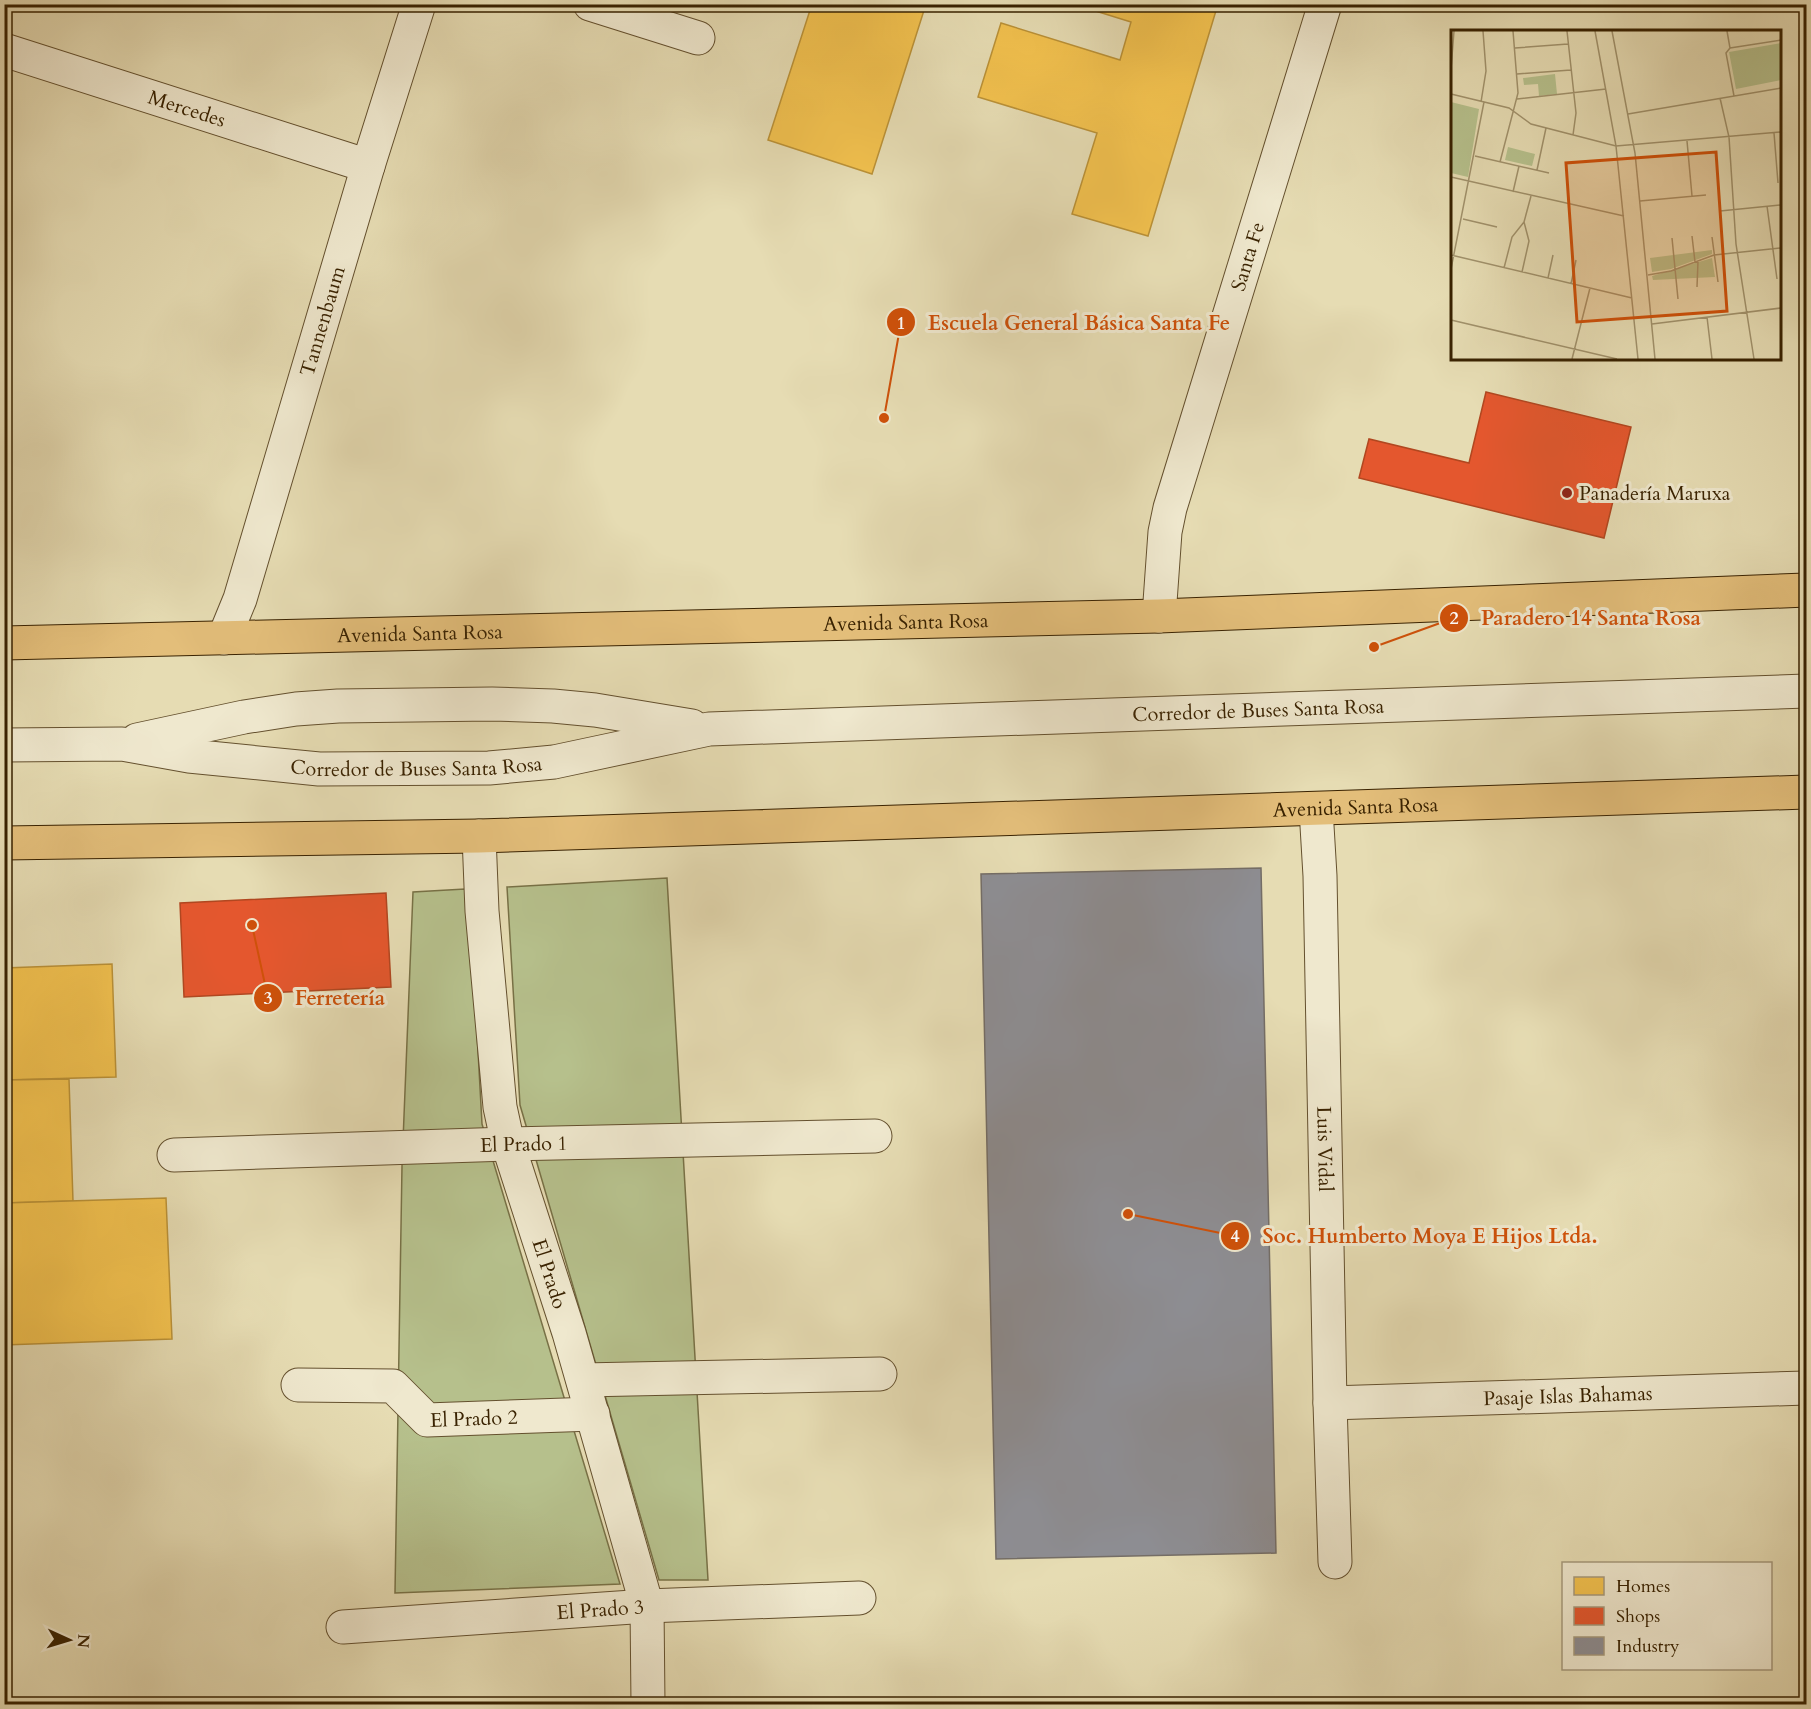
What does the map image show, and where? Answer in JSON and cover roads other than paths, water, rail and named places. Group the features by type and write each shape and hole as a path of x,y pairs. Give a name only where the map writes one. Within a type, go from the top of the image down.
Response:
{"main road":[{"name":"Avenida Santa Rosa","path":"4,643 1159,616 1806,590"},
{"name":"Avenida Santa Rosa","path":"4,843 479,836 1806,792"}],"street":[{"name":"Tannenbaum","path":"224,638 240,599 368,166 419,4"},
{"path":"590,4 698,38"},
{"name":"Santa Fe","path":"1159,616 1165,532 1170,508 1325,4"},
{"name":"Mercedes","path":"4,50 368,166"},
{"name":"Corredor de Buses Santa Rosa","path":"4,746 122,744 189,756 319,769 489,768 554,762 709,729 1806,691"},
{"name":"Corredor de Buses Santa Rosa","path":"122,744 244,717 296,709 338,706 492,704 553,706 595,710 709,729"},
{"name":"Luis Vidal","path":"1316,809 1320,876 1335,1562"},
{"name":"El Prado","path":"479,836 482,911 500,1107 508,1144 583,1380 647,1606 648,1704"},
{"name":"El Prado 1","path":"174,1155 508,1144 874,1137"},
{"path":"583,1380 880,1374"},
{"name":"El Prado 2","path":"298,1385 393,1386 427,1420 593,1414"},
{"name":"Pasaje Islas Bahamas","path":"1330,1403 1806,1388"},
{"name":"El Prado 3","path":"343,1627 647,1606 859,1598"}],"place":[{"name":"Escuela General Básica Santa Fe","path":"884,418"},
{"name":"Panadería Maruxa","path":"1567,493"},
{"name":"Paradero 14 Santa Rosa","path":"1374,647"},
{"name":"Ferretería","path":"252,925"},
{"name":"Soc. Humberto Moya E Hijos Ltda.","path":"1128,1214"}]}
